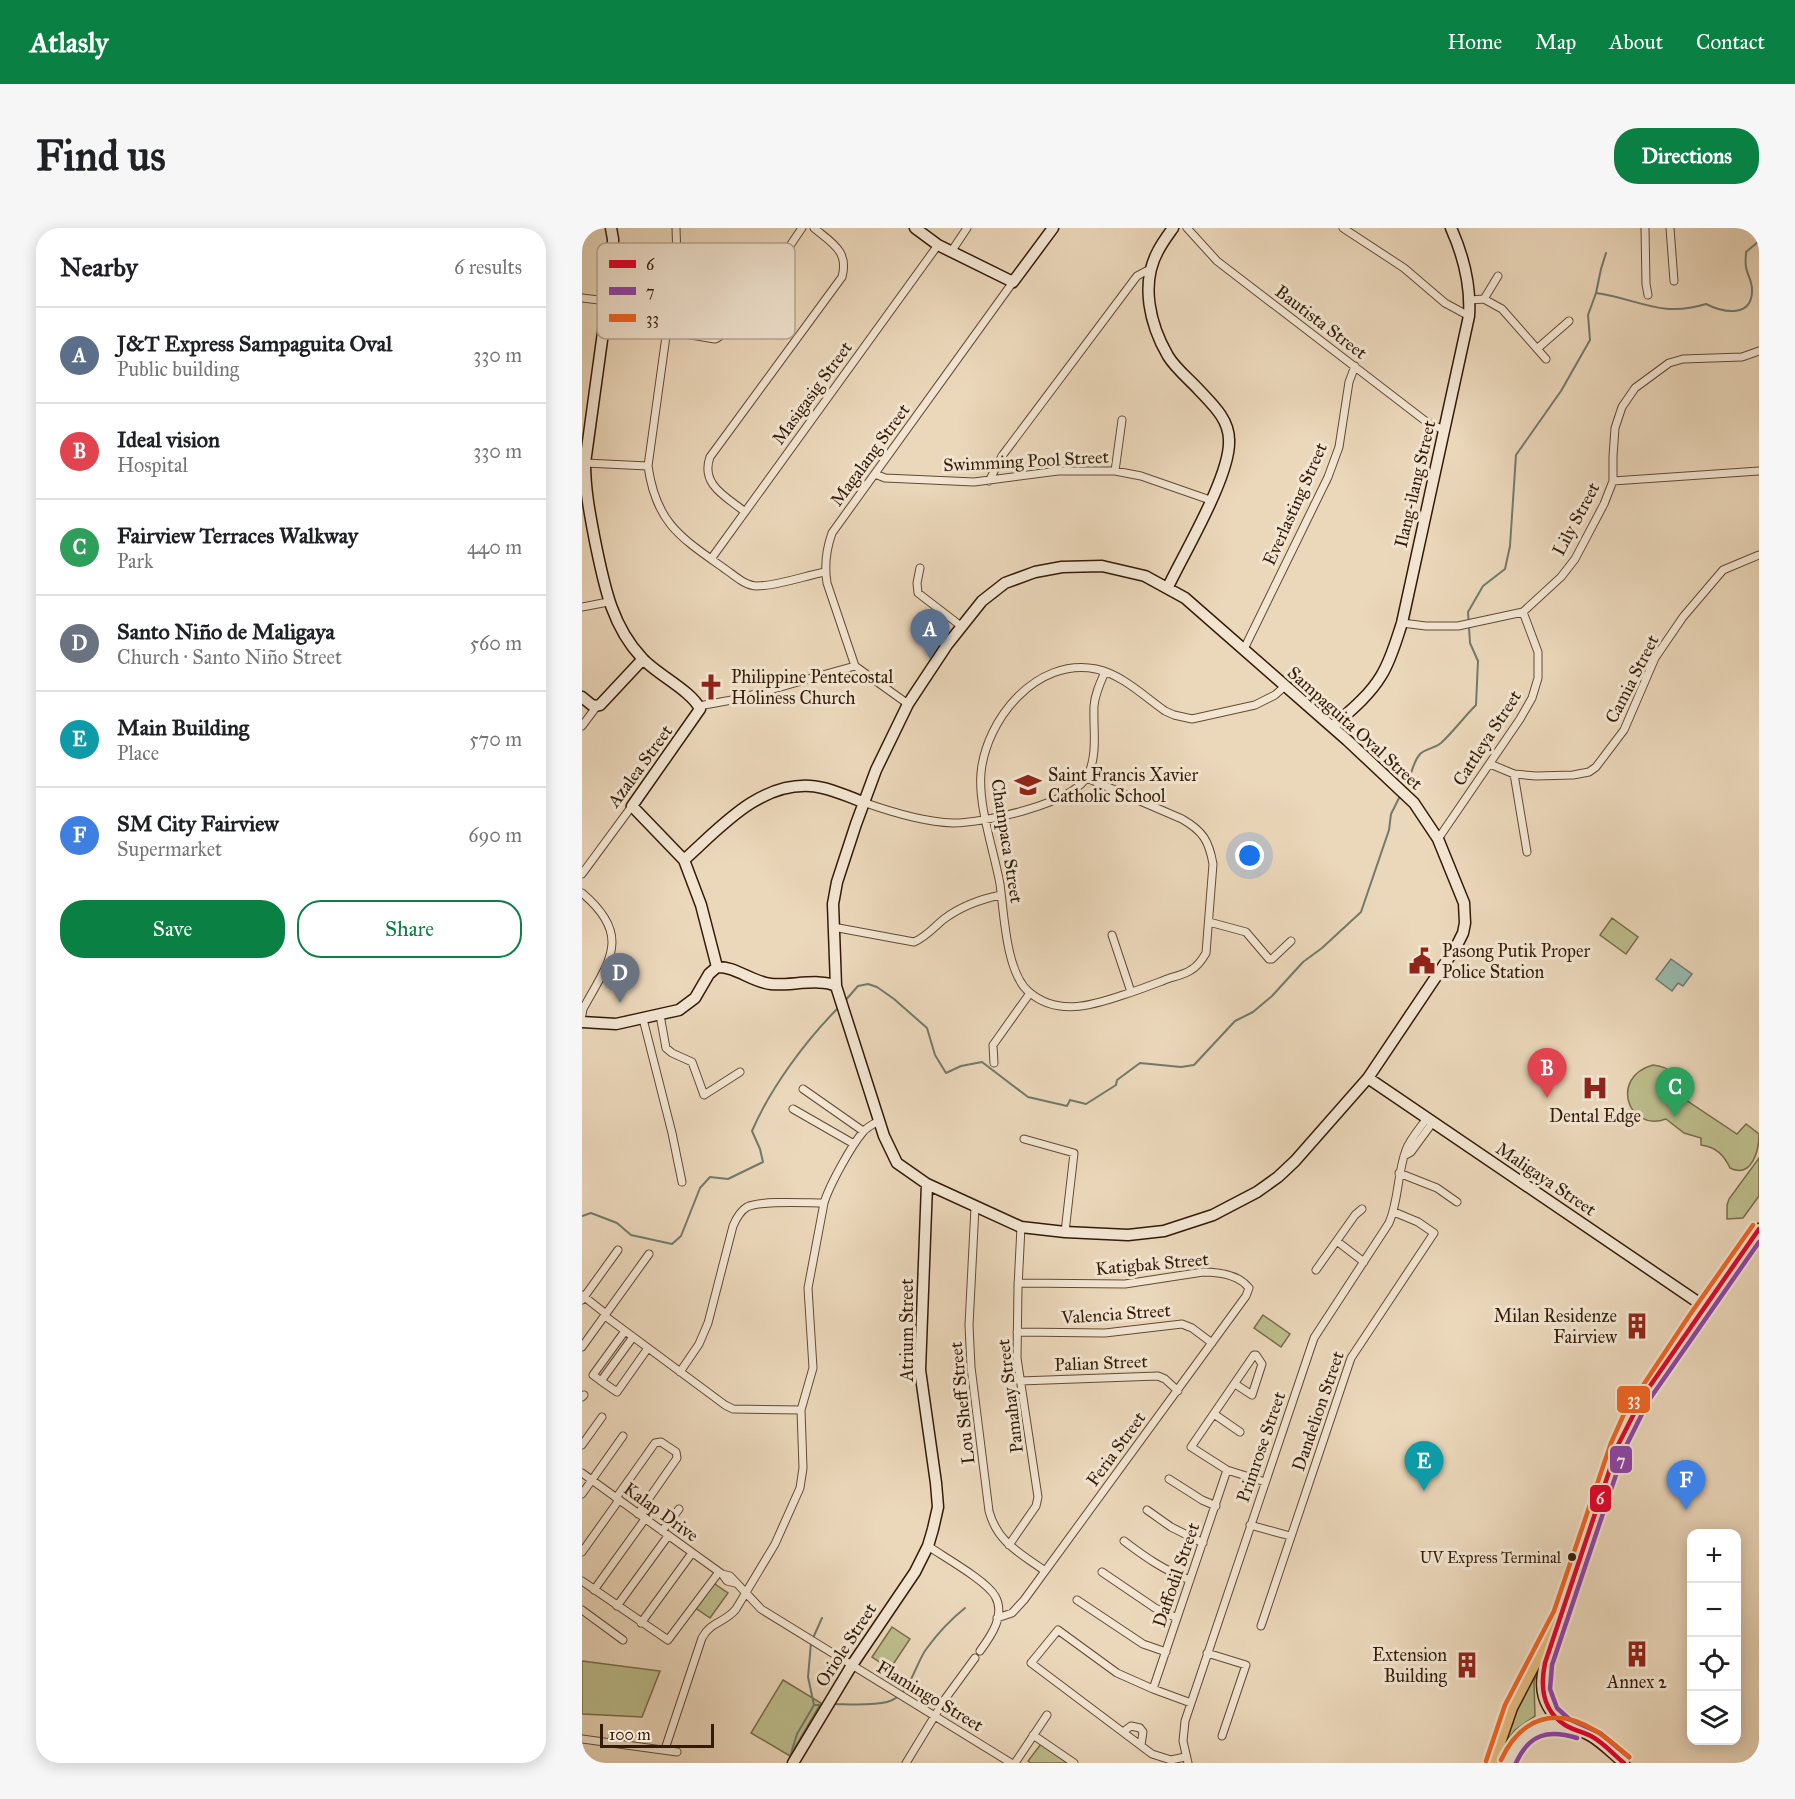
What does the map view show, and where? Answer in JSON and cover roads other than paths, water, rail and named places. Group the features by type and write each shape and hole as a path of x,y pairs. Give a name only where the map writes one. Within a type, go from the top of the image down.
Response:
{"main road":[{"path":"1493,1763 1512,1708 1562,1614 1624,1431 1643,1396 1759,1229"}],"street":[{"path":"611,228 613,243"},
{"path":"676,228 677,243"},
{"path":"792,243 802,228"},
{"path":"746,512 712,486 707,471 708,464 710,457 842,277 844,261 840,250 814,228"},
{"path":"915,228 938,245 1013,282 1053,228"},
{"path":"951,252 967,228"},
{"path":"1168,587 1225,464 1229,440 1228,430 1217,409 1178,368 1163,346 1150,309 1149,284 1152,268 1158,251 1173,228"},
{"name":"Bautista Street","path":"1187,228 1217,261 1428,423 1444,430"},
{"path":"1343,228 1404,268 1445,303 1469,316"},
{"name":"Ilang-ilang Street","path":"1332,727 1364,697 1380,677 1402,623 1469,316 1470,300 1466,271 1451,228"},
{"path":"1645,228 1648,295"},
{"path":"1670,228 1674,281"},
{"name":"Masigasig Street","path":"711,559 938,245"},
{"path":"988,481 1002,456 1137,276 1152,268"},
{"path":"1485,300 1498,276"},
{"name":"Magalang Street","path":"855,666 829,591 825,572 826,555 832,533 1013,282"},
{"path":"582,298 597,300"},
{"path":"1470,300 1485,300 1502,309 1546,359"},
{"path":"1538,348 1569,321"},
{"path":"602,339 585,464 588,507 608,602 616,621 643,659 699,706 737,699 855,666 908,704"},
{"path":"666,339 648,466 651,488 669,525 681,537 747,584 756,586 825,572"},
{"path":"1613,481 1612,456 1615,428 1622,407 1635,388 1661,368 1683,359 1742,357 1759,351"},
{"name":"Everlasting Street","path":"1244,649 1331,469 1342,434 1350,376 1355,366"},
{"path":"1115,471 1122,420"},
{"path":"585,464 648,466"},
{"name":"Swimming Pool Street","path":"875,474 885,478 988,481 1058,471 1115,471 1141,476 1210,500"},
{"name":"Lily Street","path":"1402,623 1458,626 1523,612 1561,577 1575,559 1613,481 1759,471"},
{"name":"Camia Street","path":"1490,764 1514,774 1573,775 1588,772 1596,767 1624,730 1655,658 1683,618 1723,570 1759,555"},
{"name":"Sampaguita Oval Street","path":"1080,566 1116,568 1145,576 1168,587 1244,649 1414,803 1438,839 1464,903 1464,933 1443,968 1368,1078 1295,1161 1278,1177 1231,1207 1190,1224 1151,1233 1128,1235 1021,1230 927,1184 897,1163 888,1146 836,986 833,904 837,882 863,802 908,704 961,626 982,601 1005,583 1047,569 1080,566"},
{"path":"920,568 918,593 961,626"},
{"path":"582,607 608,602"},
{"name":"Cattleya Street","path":"1438,839 1532,698 1538,678 1538,652 1523,612"},
{"path":"582,726 597,706 643,659"},
{"name":"Champaca Street","path":"1030,993 1023,987 1015,971 981,789 984,756 998,721 1010,705 1038,679 1050,672 1083,668 1105,672 1165,711 1192,718 1255,705 1275,695 1285,686"},
{"path":"684,860 759,798 794,786 811,786 863,802 954,823 987,819 1042,805 1066,794 1087,778 1094,752 1096,697 1105,672"},
{"path":"582,697 593,706 597,706"},
{"name":"Azalea Street","path":"582,874 700,712 699,706"},
{"path":"1514,774 1527,852"},
{"path":"994,1063 993,1045 1030,993 1054,1006 1075,1008 1191,971 1206,953 1213,864 1203,834 1197,827 1182,819 1087,778"},
{"path":"632,806 684,860 701,905 717,967"},
{"path":"582,892 593,902 607,921 613,946 604,972 583,1009 582,1015"},
{"path":"833,927 914,942 952,914 980,901 1001,895"},
{"path":"1209,922 1246,932 1269,960 1291,941"},
{"path":"1112,935 1131,992"},
{"path":"582,1022 616,1024 679,1010 690,1003 701,990 712,970 717,967 727,968 751,979 770,984 825,983 836,986"},
{"path":"660,1015 666,1048 692,1062 704,1095 740,1072"},
{"path":"643,1018 672,1132 682,1182"},
{"name":"Maligaya Street","path":"1368,1078 1705,1306"},
{"path":"803,1089 863,1131"},
{"path":"793,1109 854,1144"},
{"name":"Primrose Street","path":"1186,1760 1183,1741 1185,1721 1314,1338 1383,1234 1394,1212 1404,1156 1411,1152 1430,1120"},
{"path":"665,1749 702,1638 710,1626 732,1614 747,1592 775,1544 800,1488 803,1468 801,1410 813,1368 808,1288 824,1203 854,1144 863,1131 879,1121"},
{"path":"1024,1139 1074,1153 1065,1232"},
{"path":"1400,1173 1437,1188 1457,1202"},
{"name":"Atrium Street","path":"927,1184 920,1370 938,1507 928,1546"},
{"path":"680,1372 704,1334 733,1226 742,1210 760,1204 824,1203"},
{"name":"Lou Sheff Street","path":"975,1207 969,1325 971,1367 989,1510 993,1527 1009,1545 1045,1571"},
{"path":"1316,1270 1355,1215 1362,1209"},
{"name":"Dandelion Street","path":"1261,1626 1351,1358 1434,1233 1418,1222 1394,1212"},
{"name":"Pamahay Street","path":"1009,1545 1036,1506 1038,1497 1020,1381 1017,1332 1021,1230"},
{"path":"1338,1242 1365,1262"},
{"path":"618,1250 583,1297 633,1337 733,1409 801,1410"},
{"path":"582,1347 649,1254"},
{"name":"Katigbak Street","path":"1018,1283 1125,1284 1214,1272 1239,1279 1249,1288"},
{"name":"Feria Street","path":"998,1618 1012,1613 1018,1607 1178,1391 1249,1288"},
{"name":"Valencia Street","path":"1017,1332 1105,1333 1182,1324 1192,1328 1212,1343"},
{"path":"625,1331 593,1375 601,1381 617,1392 648,1348"},
{"path":"601,1381 633,1337"},
{"path":"1235,1384 1252,1395 1262,1364 1256,1355 1235,1384 1191,1447 1227,1470 1265,1482"},
{"name":"Palian Street","path":"1020,1381 1158,1376 1178,1391"},
{"path":"1214,1414 1240,1432"},
{"path":"582,1445 602,1417"},
{"path":"582,1494 623,1436"},
{"path":"582,1552 655,1443 661,1442 676,1452 677,1458 638,1514"},
{"name":"Daffodil Street","path":"1153,1689 1227,1470"},
{"name":"Kalap Drive","path":"582,1473 720,1573 730,1576 747,1592"},
{"path":"1169,1479 1216,1506"},
{"path":"617,1606 679,1509"},
{"path":"1147,1510 1171,1527 1203,1543"},
{"path":"594,1590 645,1519"},
{"path":"1250,1525 1290,1536"},
{"path":"1124,1541 1149,1560 1170,1572 1191,1580"},
{"path":"928,1546 990,1590 998,1602 998,1618 993,1632 980,1651"},
{"name":"Oriole Street","path":"792,1763 852,1665 915,1572 928,1546"},
{"path":"641,1623 692,1553"},
{"path":"1102,1572 1147,1603 1177,1618"},
{"path":"582,1581 668,1640 720,1573"},
{"name":"Flamingo Street","path":"747,1592 759,1608 1013,1763"},
{"path":"1077,1600 1143,1644 1166,1652"},
{"path":"582,1610 623,1640"},
{"path":"1562,1614 1545,1663 1541,1685 1547,1707 1566,1726 1593,1738 1624,1763"},
{"path":"1186,1760 1162,1758 1141,1745 1031,1663 1058,1630 1117,1673 1191,1703"},
{"path":"1207,1653 1246,1665 1222,1736"},
{"path":"906,1763 935,1715 975,1658"},
{"path":"1013,1763 1047,1715"},
{"path":"1123,1732 1131,1726 1140,1728 1143,1732 1141,1745"},
{"path":"1508,1763 1516,1745 1529,1732 1540,1728 1566,1726"},
{"path":"1033,1735 1074,1763"},
{"path":"582,1739 677,1752"},
{"path":"582,1754 586,1763"}],"water":[{"path":"1671,959 1692,974 1683,986 1678,983 1672,991 1656,979"}],"waterway":[{"path":"1596,293 1662,308 1690,308 1706,304 1721,310 1743,309 1748,305 1752,289 1746,267 1746,252 1759,241"},
{"path":"1405,788 1420,754 1441,743 1476,705 1478,661 1470,643 1468,612 1483,586 1505,569 1510,546 1516,455 1561,391 1590,340 1588,315 1606,253"},
{"path":"844,1002 858,986 868,984 877,987 927,1028 935,1055 946,1073 961,1066 982,1062 1028,1097 1067,1106 1070,1100 1086,1104 1116,1085 1117,1080 1140,1063 1181,1067 1194,1065 1235,1021 1253,1012 1272,996 1303,962 1322,948 1361,912 1389,830 1391,814 1400,796"},
{"path":"582,1216 591,1213 617,1223 631,1235 672,1244 681,1236 700,1188 710,1177 728,1179 763,1162 752,1131 760,1114 790,1065 840,1006"},
{"path":"831,1704 874,1704 895,1699 907,1687 931,1642 965,1608"},
{"path":"813,1638 822,1618"},
{"path":"789,1760 797,1734 814,1705 808,1677 811,1643"},
{"path":"814,1705 823,1705"}],"place":[{"name":"J&T Express Sampaguita Oval","path":"930,659"},
{"name":"Philippine Pentecostal Holiness Church","path":"711,687"},
{"name":"Saint Francis Xavier Catholic School","path":"1028,785"},
{"name":"Pasong Putik Proper Police Station","path":"1422,961"},
{"name":"Santo Niño de Maligaya","path":"620,1003"},
{"name":"Dental Edge","path":"1595,1088"},
{"name":"Ideal vision","path":"1547,1098"},
{"name":"Fairview Terraces Walkway","path":"1675,1117"},
{"name":"Milan Residenze Fairview","path":"1637,1326"},
{"name":"Main Building","path":"1424,1491"},
{"name":"SM City Fairview","path":"1686,1510"},
{"name":"UV Express Terminal","path":"1572,1557"},
{"name":"Annex 2","path":"1637,1654"},
{"name":"Extension Building","path":"1467,1665"}]}
